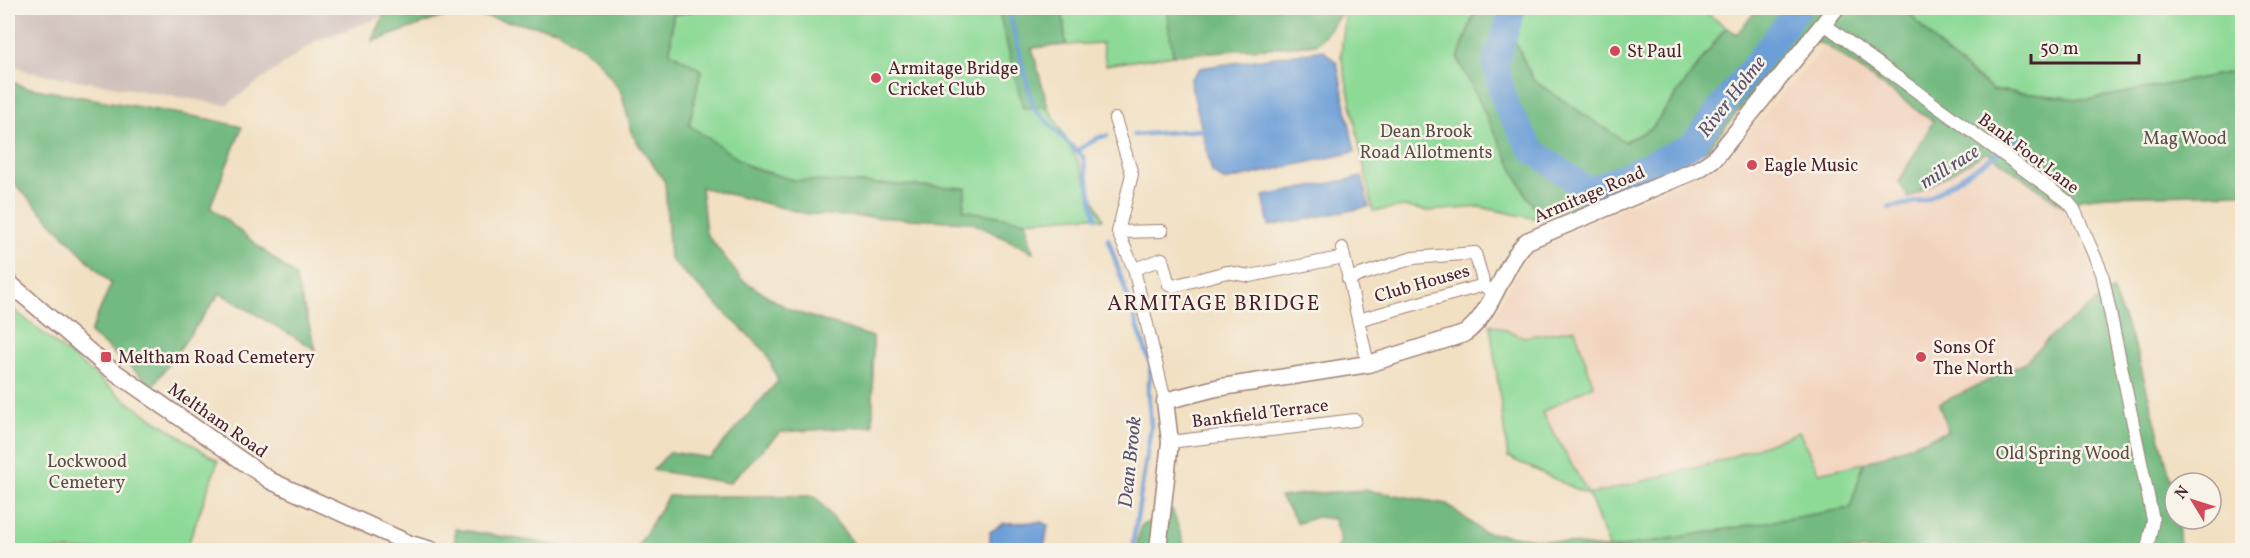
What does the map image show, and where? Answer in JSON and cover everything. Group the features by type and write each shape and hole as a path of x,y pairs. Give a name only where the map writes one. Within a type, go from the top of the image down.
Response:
{"main road":[{"name":"Armitage Road","path":"1165,401 1216,388 1368,364 1464,334 1472,329 1489,289 1527,241 1699,169 1715,158 1836,8"},
{"name":"Meltham Road","path":"8,282 105,365 271,481 410,544 431,550"},
{"path":"1158,550 1170,441 1165,401"}],"street":[{"name":"Bank Foot Lane","path":"1824,24 2074,208 2102,273 2153,520 2147,550"},
{"path":"1115,119 1132,174 1118,232 1134,269 1165,401"},
{"path":"1118,232 1162,231"},
{"path":"1134,269 1162,258 1169,285 1173,286 1227,272 1250,276 1343,253 1368,364"},
{"path":"1348,279 1413,258 1475,253 1489,289"},
{"name":"Club Houses","path":"1358,320 1489,289"},
{"name":"Bankfield Terrace","path":"1170,441 1355,420"}],"shaded area":[{"path":"8,8 406,8 316,41 226,105 29,72 8,63"},
{"path":"1826,45 1934,121 1899,181 1988,152 2068,210 2102,297 2051,336 2023,364 1939,403 1948,431 1864,463 1819,474 1799,432 1714,463 1589,495 1542,412 1524,337 1490,324 1529,251 1722,163"}],"green space":[{"path":"387,8 707,8 673,15 670,52 701,70 689,125 750,167 793,180 966,188 963,210 1025,221 1033,252 971,222 807,214 701,187 706,233 742,280 790,310 873,337 873,426 780,432 729,483 653,470 670,452 710,458 778,381 766,352 670,259 665,182 633,136 621,92 598,60 557,30 456,12 372,42"},
{"name":"Armitage Bridge Cricket Club","path":"707,8 998,8 1023,107 1048,107 1078,161 1103,220 1090,216 1025,221 963,210 966,188 793,180 750,167 689,125 701,70 670,52 673,15"},
{"path":"998,8 1062,8 1066,45 1032,48 1048,107 1023,108"},
{"path":"1062,8 1166,8 1173,55 1106,65 1102,43 1066,45"},
{"path":"1166,8 1346,8 1317,44 1173,55"},
{"name":"Dean Brook Road Allotments","path":"1346,8 1476,8 1458,59 1526,195 1542,220 1480,207 1428,211 1405,207 1373,211 1341,55"},
{"name":"Mag Wood","path":"1476,8 1524,8 1514,39 1533,80 1625,142 1652,128 1726,27 1737,34 1758,8 1894,8 1912,16 1946,53 1993,90 2088,100 2242,70 2242,193 2105,196 2080,199 2068,210 1987,152 1909,198 1899,182 1933,121 1826,45 1798,37 1706,151 1542,220 1526,195 1458,59"},
{"path":"1524,8 1699,8 1726,27 1652,128 1624,142 1533,80 1514,39"},
{"path":"1914,8 2242,8 2242,70 2088,100 1993,90 1946,53 1912,16"},
{"path":"8,80 24,87 209,119 242,127 210,207 295,276 316,350 220,293 153,386 90,333 111,284 8,177"},
{"name":"Old Spring Wood","path":"2112,290 2137,353 2169,471 2163,471 2163,531 2179,531 2180,550 1336,550 1341,541 1334,519 1317,517 1298,523 1280,497 1366,490 1447,504 1483,532 1610,549 1850,508 1864,463 1948,431 1939,404 2023,364 2051,336"},
{"name":"Lockwood Cemetery","path":"8,305 129,403 218,461 186,550 8,550"},
{"path":"1490,324 1524,337 1575,329 1593,385 1542,412 1589,495 1508,457"},
{"path":"1799,432 1819,473 1864,463 1850,508 1610,549 1589,495 1714,463"},
{"path":"668,496 815,496 859,550 636,550"},
{"path":"1172,509 1186,550 1136,550 1141,526"},
{"path":"455,529 585,550 455,550"}],"water":[{"path":"1323,50 1337,63 1355,152 1224,181 1212,172 1190,80 1200,68"},
{"path":"1362,177 1369,207 1269,226 1263,196"},
{"path":"1041,522 1048,525 1044,550 990,550 990,532 1004,523"}],"waterway":[{"name":"Dean Brook","path":"1008,8 1034,109 1083,157 1096,218"},
{"name":"River Holme","path":"1513,8 1495,64 1506,106 1532,150 1589,191 1691,146 1799,8"},
{"path":"1134,135 1202,130"},
{"path":"1076,151 1100,137 1107,136"},
{"name":"mill race","path":"1889,208 1928,199 2021,138"},
{"name":"Dean Brook","path":"1108,239 1151,366 1148,390 1151,427 1132,550"}],"place":[{"name":"St Paul","path":"1615,51"},
{"name":"Armitage Bridge Cricket Club","path":"876,78"},
{"name":"Eagle Music","path":"1752,165"},
{"name":"Meltham Road Cemetery","path":"106,357"},
{"name":"Sons Of The North","path":"1921,357"}],"district":[{"name":"ARMITAGE BRIDGE","path":"1214,303"}]}
